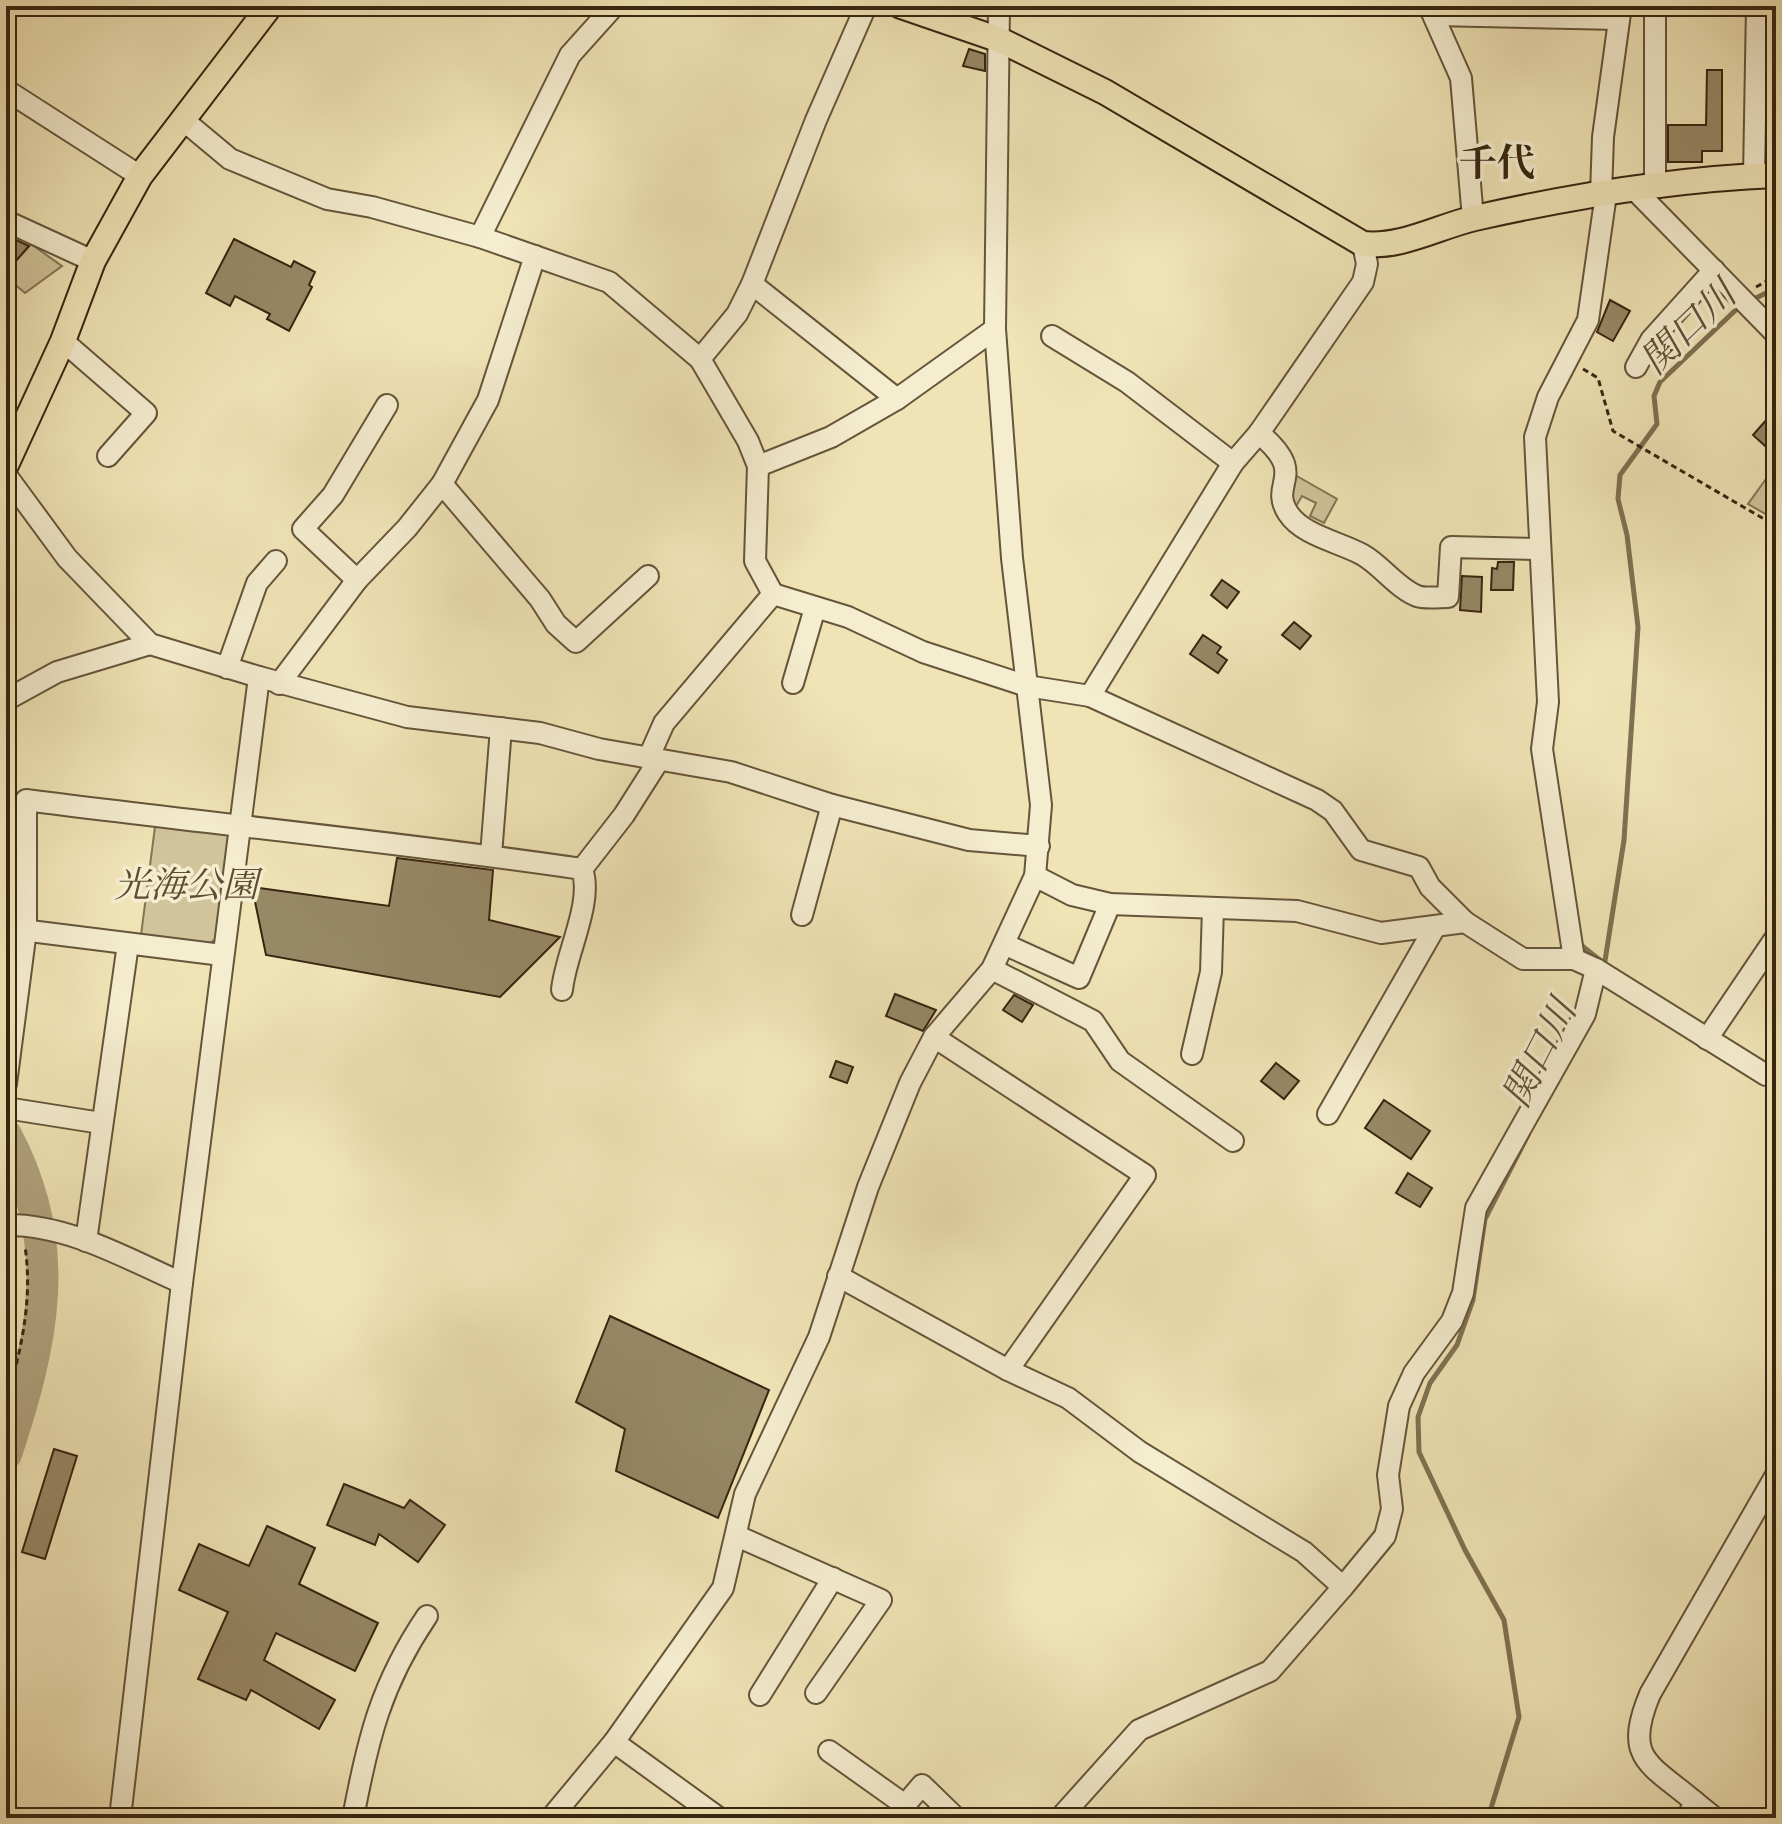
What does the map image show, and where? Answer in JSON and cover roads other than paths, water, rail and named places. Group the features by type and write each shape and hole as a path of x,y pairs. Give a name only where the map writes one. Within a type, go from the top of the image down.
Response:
{"main road":[{"path":"6,465 63,341 93,261 140,176 270,6"},
{"path":"901,6 1000,40 1105,92 1363,244 1391,244 1473,219 1603,194 1697,178 1765,175"}],"street":[{"path":"480,237 570,55 614,6"},
{"path":"700,359 737,314 752,284 816,120 866,6"},
{"path":"551,1818 614,1742 723,1588 745,1494 819,1337 873,1174 934,1037 992,969 1006,945 1035,876 1041,805 1012,558 995,329 999,6"},
{"path":"1655,6 1645,187 1750,313 1776,334"},
{"path":"1757,6 1765,175"},
{"path":"1473,219 1461,78 1431,11 1620,12 1603,137 1603,194 1588,320 1548,397 1535,437 1535,549 1548,702 1542,749 1574,959"},
{"path":"6,90 140,176"},
{"path":"182,119 230,159 327,199 372,207 480,237 609,282 700,359 723,393 758,466 755,561 773,594 848,617 923,652 1027,686 1090,696 1317,800 1333,811 1361,850 1419,867 1430,887 1465,922 1523,959 1574,959 1603,973 1766,1075 1776,1075"},
{"path":"6,221 93,261"},
{"path":"1090,696 1233,463 1259,433 1363,282 1367,264 1363,244"},
{"path":"279,684 357,580 407,528 442,484 488,400 535,256"},
{"path":"1636,367 1651,340 1714,270"},
{"path":"752,284 897,399"},
{"path":"758,466 831,437 897,399 995,329"},
{"path":"1052,336 1127,382 1233,463"},
{"path":"63,341 146,413 108,456"},
{"path":"357,580 303,529 333,495 387,405"},
{"path":"1259,433 1281,452 1287,465 1283,505 1290,517 1303,527 1364,556 1418,596 1448,597 1451,547 1535,549"},
{"path":"6,475 67,558 150,644 279,684 407,717 540,733 653,759 731,772 832,805 969,840 1039,846"},
{"path":"442,484 540,599 556,624 576,642 648,576"},
{"path":"227,668 257,583 276,561"},
{"path":"582,869 624,815 653,759 664,723 773,594"},
{"path":"793,683 815,608"},
{"path":"6,700 57,672 150,644"},
{"path":"120,1818 182,1283 259,677"},
{"path":"491,855 501,728"},
{"path":"6,1084 26,800 491,855 582,869"},
{"path":"802,915 832,805"},
{"path":"562,990 564,965 572,949 587,881 582,869"},
{"path":"1035,876 1072,895 1110,904 1297,911 1381,933 1465,922"},
{"path":"1006,945 1079,978 1110,904"},
{"path":"1192,1054 1211,972 1213,908"},
{"path":"1328,1114 1435,927"},
{"path":"16,929 222,955"},
{"path":"1707,1039 1776,937"},
{"path":"86,1241 128,944"},
{"path":"992,969 1093,1021 1120,1061 1233,1141"},
{"path":"1060,1818 1139,1730 1270,1671 1385,1536 1392,1509 1388,1475 1399,1406 1414,1373 1452,1321 1463,1293 1476,1208 1585,1014 1603,973"},
{"path":"934,1037 1145,1175 1008,1370"},
{"path":"6,1108 101,1123"},
{"path":"18,1225 86,1241 182,1283"},
{"path":"838,1276 1008,1370 1068,1398 1140,1452 1304,1552 1343,1587"},
{"path":"1715,1818 1691,1810 1648,1762 1637,1741 1637,1730 1650,1694 1775,1478"},
{"path":"737,1536 881,1600 816,1693"},
{"path":"760,1695 833,1578"},
{"path":"353,1818 375,1717 388,1681 427,1616"},
{"path":"614,1742 719,1818"},
{"path":"829,1751 905,1805 922,1785 956,1818"}],"waterway":[{"name":"関口川","path":"1750,301 1776,288"},
{"name":"関口川","path":"1604,967 1624,840 1638,627 1627,535 1618,499 1620,475 1657,424 1654,396 1660,382 1741,305"},
{"path":"1581,945 1601,961"},
{"path":"6,1135 24,1176 36,1216 42,1255 38,1333 6,1454"},
{"name":"関口川","path":"1488,1818 1519,1717 1504,1620 1465,1550 1419,1452 1418,1417 1430,1383 1457,1345 1473,1300 1485,1219 1528,1135"}],"district":[{"name":"千代","path":"1497,163"}],"park label":[{"name":"光海公園","path":"186,884"}]}
